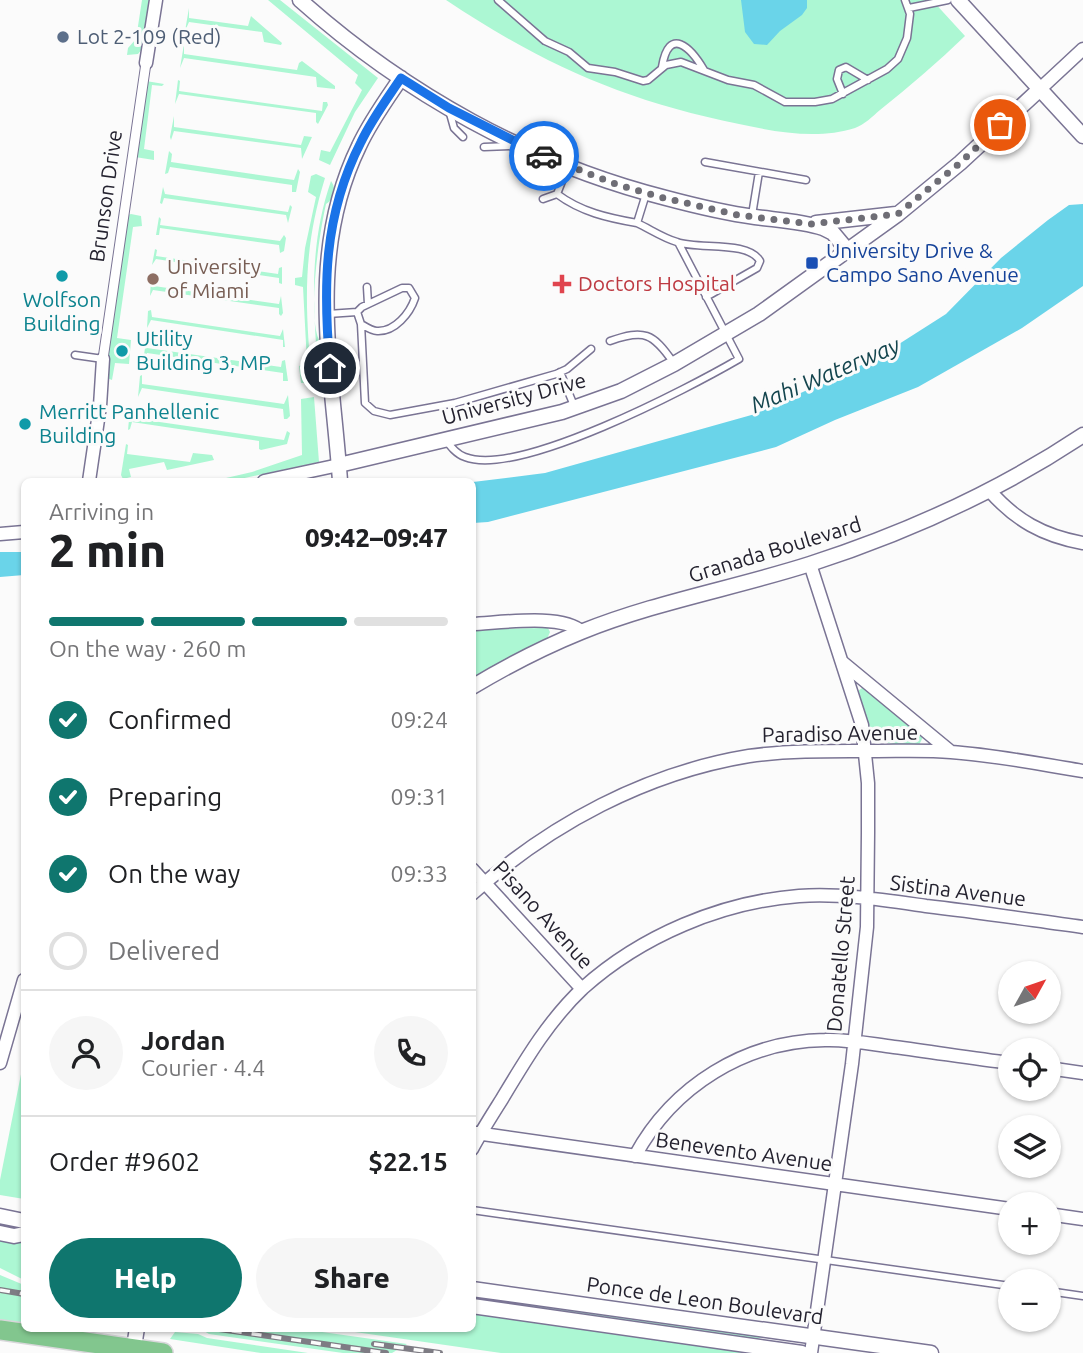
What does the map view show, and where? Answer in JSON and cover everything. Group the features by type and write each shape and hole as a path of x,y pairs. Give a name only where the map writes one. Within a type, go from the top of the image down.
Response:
{"highway":[{"path":"0,1330 163,1353"}],"street":[{"name":"Brunson Drive","path":"89,478 100,406 103,359 156,0"},
{"path":"300,0 401,78 449,108 518,144 568,166 646,193 752,217 811,224 898,214"},
{"path":"958,0 1083,136"},
{"name":"University Drive","path":"278,478 528,422 621,391 674,364 766,309 898,214 960,163 1083,49"},
{"path":"340,478 326,314 328,249 342,189 363,138 401,78"},
{"path":"811,224 830,231 848,251"},
{"name":"Granada Boulevard","path":"476,685 582,632 620,618 810,564 891,535 989,490 1050,457 1083,435"},
{"path":"989,490 1008,511 1029,526 1083,543"},
{"path":"0,534 21,532"},
{"name":"Donatello Street","path":"810,564 859,716 868,783 867,927 836,1184 811,1353"},
{"path":"476,624 545,621 566,623 576,626 582,632"},
{"name":"Paradiso Avenue","path":"842,662 951,752"},
{"name":"Paradiso Avenue","path":"476,891 536,844 610,800 643,785 747,757 792,752 951,752 1083,771"},
{"name":"Pisano Avenue","path":"476,873 582,989"},
{"name":"Sistina Avenue","path":"477,1133 551,1023 582,989 651,941 710,915 799,897 867,898 1083,928"},
{"path":"0,1063 21,990"},
{"path":"635,1156 656,1122 685,1092 740,1058 790,1044 824,1040 853,1042 998,1061"},
{"path":"1061,1070 1083,1073"},
{"name":"Benevento Avenue","path":"477,1133 998,1207"},
{"path":"0,1216 21,1220"},
{"path":"1061,1216 1083,1219"},
{"path":"0,1233 21,1235"},
{"name":"Ponce de Leon Boulevard","path":"476,1290 931,1353"},
{"name":"Ponce de Leon Boulevard","path":"476,1307 802,1353"},
{"path":"134,1351 136,1332"}],"lane":[{"path":"498,0 545,41 569,52 588,68 648,80 662,67 668,50 680,44 690,49 704,70"},
{"path":"662,67 681,62 728,80 761,87 785,102 824,101 843,94 887,69 902,53 907,38 909,8 905,0"},
{"path":"909,8 948,0"},
{"path":"843,94 837,79 839,70 846,67 868,80"},
{"path":"449,108 454,128 463,137"},
{"path":"484,147 507,148 518,144"},
{"path":"705,162 806,180"},
{"path":"543,199 557,194 568,166"},
{"path":"752,217 759,172"},
{"path":"637,223 646,193"},
{"path":"557,194 566,201 600,216 637,223 679,244 756,254 760,261 757,268 706,297"},
{"path":"445,439 464,457 481,460 509,458 534,452 586,433 688,388 739,359 679,244"},
{"path":"367,287 368,304"},
{"path":"326,314 357,312 402,288 409,288 415,298 408,313 387,329 376,331 361,324"},
{"path":"357,312 361,324 365,403 382,414 455,403 560,372 591,349"},
{"path":"610,341 635,334 647,334 662,346 674,364"},
{"path":"75,355 103,359"},
{"path":"560,372 575,408"},
{"path":"476,1211 998,1284"},
{"path":"1061,1293 1083,1296"}],"green space":[{"path":"142,0 150,0 143,48 138,54 127,55 128,48 136,39"},
{"path":"268,0 280,0 378,78 355,112 330,165 319,160 321,150 330,152 362,90 355,83 358,75"},
{"path":"446,0 932,0 965,36 862,125 841,132 797,134 698,115 622,92 516,43"},
{"path":"189,8 189,18 248,26 251,16 282,43 264,42 262,32 189,22 185,31"},
{"path":"184,44 184,54 297,70 302,61 335,86 335,89 317,87 316,77 184,58 180,68"},
{"path":"178,80 179,91 322,111 323,102 328,105 318,124 316,113 179,94 175,104"},
{"path":"146,81 164,84 152,85 144,149 154,151 154,160 135,157"},
{"path":"174,116 174,127 301,145 304,136 312,137 302,159 301,148 174,131 171,140"},
{"path":"169,151 172,154 171,162 294,180 298,169 300,172 296,192 292,192 292,185 170,167 165,174"},
{"path":"316,174 325,178 312,231 307,280 312,383 301,383 299,366 307,363 303,287 295,285 295,278 302,277 316,197 308,192 311,176"},
{"path":"331,181 334,194 326,204 323,217 314,298 319,230"},
{"path":"163,187 165,194 288,212 290,205 292,207 288,223 286,215 164,198 162,204"},
{"path":"128,215 141,216 142,226 133,227 117,338 131,340 129,364 115,363 112,380 105,374"},
{"path":"159,217 160,225 280,241 284,235 284,251 280,253 279,245 160,228 159,235 156,235"},
{"path":"155,249 156,256 278,274 279,268 282,267 282,284 279,283 279,278 156,259 152,265"},
{"path":"151,279 154,286 279,304 281,296 283,313 281,316 279,314 279,308 153,290 150,296"},
{"path":"151,310 152,317 280,336 283,329 285,347 283,340 151,320 147,328 148,311"},
{"path":"315,321 317,336 323,346 325,374 319,380 317,355"},
{"path":"146,341 147,348 281,367 282,361 285,360 288,381 283,381 283,373 147,353 143,362"},
{"path":"142,375 142,384 284,404 288,395 290,416 284,419 283,409 142,388 138,397"},
{"path":"314,397 319,462 245,478 226,478 302,455 301,399"},
{"path":"130,409 133,410 132,418 284,440 287,431 290,433 287,444 261,450 259,441 132,422 128,430"},
{"path":"126,444 127,454 190,462 193,453 212,455 214,460 167,470 164,462 129,469 131,477 122,478"},
{"path":"548,628 550,632 547,639 476,677 476,629"},
{"path":"866,688 920,732 923,737 919,745 892,744 883,741 871,730 859,696 858,691"},
{"path":"21,1074 21,1198 0,1195 0,1180"},
{"path":"0,1240 21,1243 21,1278 0,1268"},
{"path":"0,1275 21,1284 21,1324 0,1320"},
{"path":"476,1295 764,1337 755,1339 477,1299"},
{"path":"476,1313 752,1353 501,1353 355,1332 476,1332"},
{"path":"175,1332 308,1353 261,1353 170,1339"},
{"path":"206,1332 322,1332 407,1344 392,1353 343,1353"}],"water":[{"path":"741,0 807,0 807,8 767,45 754,44 745,32"},
{"name":"Mahi Waterway","path":"1083,204 1083,286 1022,328 918,387 776,447 488,522 476,523 476,482 545,473 755,414 877,358 946,314 1001,258 1069,205"},
{"path":"0,552 21,552 21,575 0,577"}],"railway":[{"path":"0,1290 21,1294"},
{"path":"240,1332 386,1353"},
{"path":"374,1344 440,1353"}],"way so far":[{"path":"544,156 618,185 664,198 738,215 811,224 898,214 960,163 1000,125"}],"place":[{"name":"Lot 2-109 (Red)","path":"63,37"},
{"name":"University Drive & Campo Sano Avenue","path":"812,263"},
{"name":"Wolfson Building","path":"62,276"},
{"name":"University of Miami","path":"153,279"},
{"name":"Doctors Hospital","path":"562,284"},
{"name":"Utility Building 3, MP","path":"122,351"},
{"name":"Merritt Panhellenic Building","path":"25,424"}],"route":[{"path":"330,368 325,291 328,249 335,213 345,177 359,145 401,78 449,108 544,156"}]}
